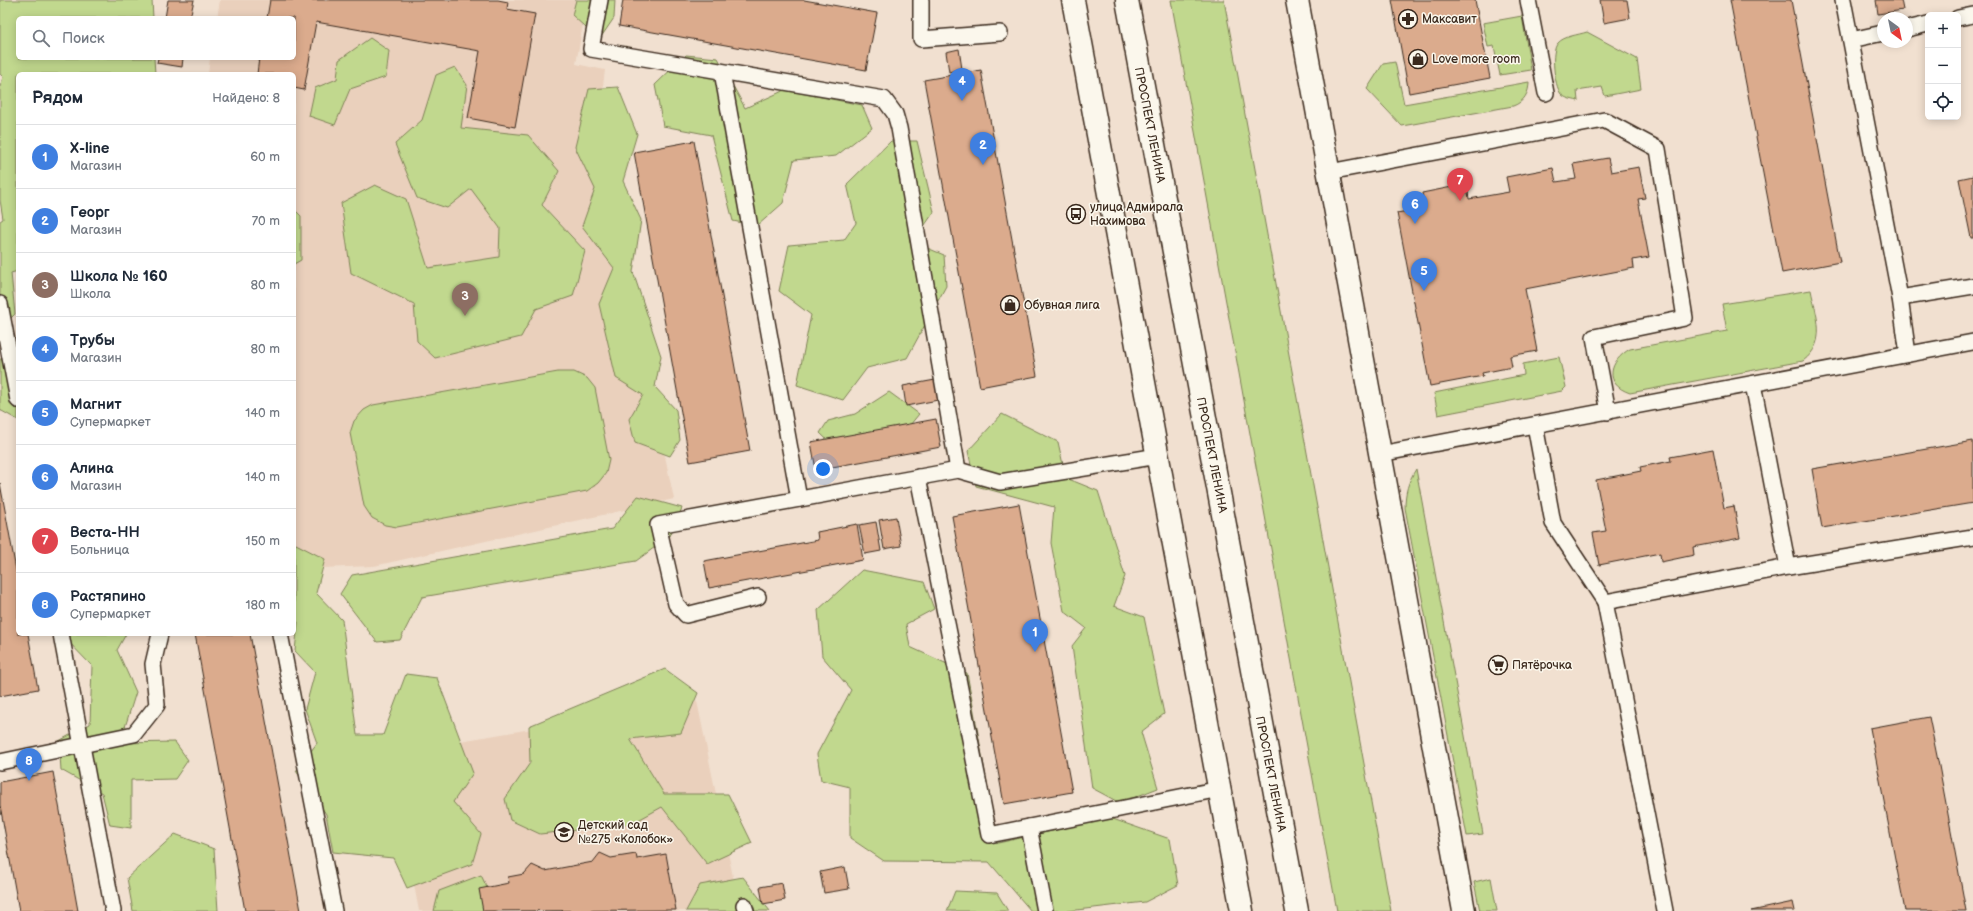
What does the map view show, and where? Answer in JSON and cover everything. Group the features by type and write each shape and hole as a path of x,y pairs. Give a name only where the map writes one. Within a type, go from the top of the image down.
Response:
{"main road":[{"path":"1073,0 1242,911"},
{"name":"ПРОСПЕКТ ЛЕНИНА","path":"1127,0 1297,911"},
{"path":"1297,0 1464,911"}],"lane":[{"path":"600,0 591,49 884,99 895,114 899,128 958,470"},
{"path":"921,0 921,39 1000,32"},
{"path":"1528,0 1546,93"},
{"path":"1843,0 1900,298 1908,354"},
{"path":"1961,17 1973,15"},
{"path":"1913,27 1925,25"},
{"path":"1851,40 1877,34"},
{"path":"722,72 799,499"},
{"path":"1329,172 1604,120 1658,149 1686,318 1594,337 1608,412"},
{"path":"1900,298 1973,286"},
{"path":"0,304 4,347 16,392"},
{"path":"1380,454 1973,342"},
{"path":"1754,384 1788,567"},
{"path":"1535,425 1553,523 1605,602 1665,911"},
{"path":"758,597 686,615 676,604 658,525 958,470 1000,482 1158,456"},
{"path":"918,477 989,835 1220,789"},
{"path":"1605,602 1788,567 1973,537"},
{"path":"62,636 113,911"},
{"path":"0,762 134,734 157,705 153,664 160,636"},
{"path":"280,636 334,911"},
{"path":"1029,827 1045,911"}],"shaded area":[{"path":"220,0 587,0 576,64 605,70 597,133 674,499 374,566 296,569 296,72 208,72 210,60 296,60 296,16 217,16"},
{"name":"Детский сад №275 «Колобок»","path":"697,701 740,911 419,911 389,753"}],"green space":[{"path":"0,0 152,0 153,16 16,16 16,60 154,60 155,72 16,72 16,272 11,273 15,314 0,329 0,221 3,219 0,200 0,87 3,77 0,74"},
{"path":"576,0 615,0 614,18 599,40 572,15"},
{"path":"1171,0 1224,0 1391,911 1337,911"},
{"path":"1522,16 1531,70 1500,75 1494,46 1488,47 1483,23"},
{"path":"1587,32 1637,59 1641,89 1605,96 1602,87 1577,91 1578,101 1567,98 1561,94 1556,83 1554,68 1554,53 1556,47 1558,43 1564,39"},
{"path":"370,38 389,51 386,77 350,89 335,125 309,116 315,88 337,79 339,60"},
{"path":"686,55 718,58 745,108 785,90 862,105 872,128 836,156 794,160 783,203 757,226 733,221 711,135 663,126 655,85"},
{"path":"1395,62 1404,104 1529,82 1528,90 1523,100 1513,106 1402,126 1367,89 1383,64"},
{"path":"455,67 467,85 461,128 528,135 559,171 542,205 585,251 573,296 536,309 521,337 435,358 417,341 414,304 351,273 341,203 375,185 406,199 428,268 499,257 500,228 471,189 447,208 417,198 395,144 422,120 436,75"},
{"path":"618,87 637,134 623,181 641,220 633,272 661,356 655,387 676,410 680,440 670,456 635,443 629,419 643,395 616,378 599,304 614,268 582,226 595,189 575,147 589,89"},
{"path":"891,141 917,141 934,212 913,242 944,255 946,286 907,358 867,368 843,400 797,385 811,315 779,291 789,245 844,240 856,223 847,184"},
{"path":"296,211 301,216 301,260 296,263"},
{"path":"1811,290 1817,319 1818,337 1816,346 1811,354 1803,361 1630,393 1621,389 1613,378 1612,372 1617,360 1630,349 1727,331 1722,304"},
{"path":"1559,357 1566,387 1562,391 1438,415 1434,393 1524,375 1523,364"},
{"path":"0,359 16,360 16,419 0,410"},
{"path":"558,372 574,372 587,378 595,388 609,460 606,473 598,483 587,491 397,527 385,525 372,518 364,506 350,433 354,421 364,410 373,405"},
{"path":"889,392 919,414 892,447 840,452 820,433 828,421 855,414"},
{"path":"1002,414 1058,442 1066,478 1098,491 1125,576 1114,606 1144,617 1164,714 1141,732 1158,788 1120,803 1092,788 1072,646 1086,628 1064,611 1051,543 1054,507 976,486 968,451"},
{"path":"1416,469 1483,834 1467,836 1405,508 1408,487"},
{"path":"638,496 682,508 670,536 636,561 422,597 400,640 377,642 340,594 352,575 612,529"},
{"path":"296,544 325,559 316,593 342,620 357,735 383,735 406,674 437,678 473,773 453,802 481,834 472,864 407,888 393,858 333,852 326,814 296,771 317,743 305,709 315,672 295,651 298,622 296,621"},
{"path":"862,570 924,582 934,609 906,624 910,647 967,673 998,843 1110,818 1170,839 1178,885 1145,902 1068,911 1031,911 989,862 884,861 850,838 850,787 821,780 817,754 851,690 822,656 818,610"},
{"path":"63,636 125,636 117,650 136,692 120,743 175,742 188,760 175,779 131,780 131,828 110,825 102,793 61,770 59,741 90,724 92,666"},
{"path":"665,669 698,693 681,733 630,739 664,794 728,794 752,843 707,864 662,807 631,824 540,834 510,820 505,799 530,763 529,726"},
{"path":"175,834 214,849 218,911 133,911 127,878"},
{"path":"481,875 498,911 434,911 439,891"},
{"path":"743,877 770,911 686,911 700,885"},
{"path":"1491,878 1497,911 1480,911 1474,882"},
{"path":"955,891 997,893 1008,911 947,911"}],"building":[{"path":"168,0 194,0 190,16 165,16"},
{"path":"270,0 498,0 508,2 507,9 535,14 515,127 468,118 480,51 316,22 304,90 296,88 296,72 257,72 259,60 296,60 296,16 267,16"},
{"path":"623,0 804,0 877,13 866,70 619,26"},
{"path":"1392,0 1475,0 1490,78 1409,93"},
{"path":"1600,0 1627,0 1630,18 1604,23"},
{"path":"1730,0 1791,0 1840,262 1782,273"},
{"path":"1876,0 1901,0 1903,10 1878,12"},
{"path":"959,49 962,69 949,72 946,52"},
{"path":"158,60 183,60 182,67 157,63"},
{"path":"981,70 1037,376 980,387 924,80"},
{"path":"694,141 750,451 690,462 634,152"},
{"path":"1608,158 1611,172 1639,167 1645,198 1638,199 1649,257 1633,260 1634,268 1525,289 1537,351 1510,356 1512,367 1482,373 1483,376 1430,386 1397,213 1424,208 1422,193 1467,184 1469,199 1509,192 1506,177 1553,168 1556,182 1576,179 1573,164"},
{"path":"1973,176 1973,238 1971,238 1959,179"},
{"path":"935,380 938,400 906,406 903,386"},
{"path":"936,419 941,447 816,470 811,442"},
{"path":"1973,441 1973,503 1822,528 1812,469"},
{"path":"1713,449 1724,508 1734,506 1740,538 1693,547 1694,555 1661,562 1660,553 1599,565 1593,533 1606,531 1596,480 1641,471 1640,467 1671,461 1670,457"},
{"path":"0,483 16,570 16,636 28,636 38,689 0,696"},
{"path":"1019,504 1072,792 1004,804 952,516"},
{"path":"896,517 901,546 884,549 879,520"},
{"path":"876,522 881,551 865,554 859,525"},
{"path":"857,524 863,560 709,588 704,561 818,540 817,532"},
{"path":"195,636 250,636 301,911 245,911"},
{"path":"1929,717 1966,911 1905,911 1870,728"},
{"path":"53,772 78,911 19,911 0,805 0,782"},
{"path":"600,853 611,858 636,854 637,859 666,854 676,910 483,911 479,889 509,883 508,877 524,874 532,865 545,871 593,862"},
{"path":"845,867 849,889 824,893 820,872"},
{"path":"782,883 785,900 763,904 760,887"},
{"path":"1793,902 1795,911 1751,911"}],"place":[{"name":"Максавит","path":"1408,19"},
{"name":"Love more room","path":"1418,59"},
{"name":"Трубы","path":"962,101"},
{"name":"Георг","path":"983,165"},
{"name":"Веста-НН","path":"1460,201"},
{"name":"улица Адмирала Нахимова","path":"1076,214"},
{"name":"Алина","path":"1415,224"},
{"name":"Магнит","path":"1424,291"},
{"name":"Обувная лига","path":"1010,305"},
{"name":"Школа № 160","path":"465,316"},
{"name":"X-line","path":"1035,652"},
{"name":"Пятёрочка","path":"1498,665"},
{"name":"Растяпино","path":"29,781"},
{"name":"Детский сад №275 «Колобок»","path":"564,832"}]}
